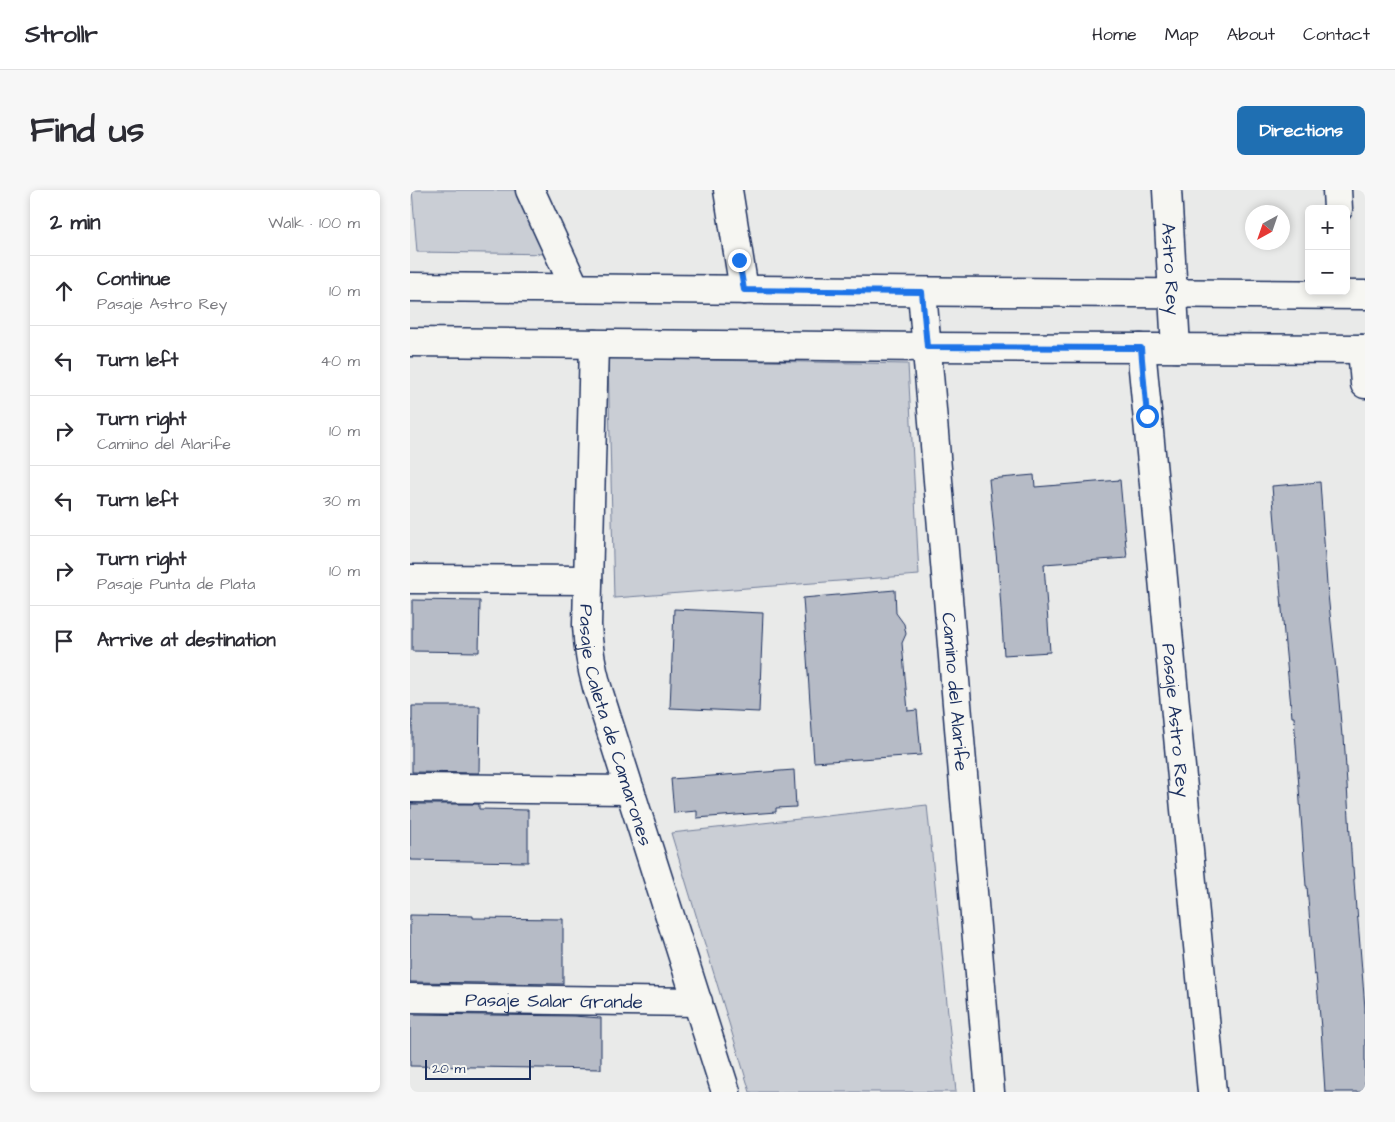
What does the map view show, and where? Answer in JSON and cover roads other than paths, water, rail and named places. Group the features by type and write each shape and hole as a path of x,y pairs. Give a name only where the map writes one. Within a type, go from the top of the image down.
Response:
{"street":[{"path":"530,190 575,288"},
{"path":"728,190 744,290"},
{"name":"Astro Rey","path":"1167,190 1176,348"},
{"path":"1337,190 1338,205"},
{"path":"410,287 1173,294 1305,293"},
{"name":"Camino del Alarife","path":"922,292 990,1092"},
{"path":"410,342 1364,349 1365,384"},
{"name":"Pasaje Caleta de Camarones","path":"594,344 588,647 592,668 726,1092"},
{"name":"Pasaje Astro Rey","path":"1141,348 1212,1092"},
{"path":"410,579 588,580"},
{"path":"410,788 630,790"},
{"name":"Pasaje Salar Grande","path":"410,998 698,1002"}]}
